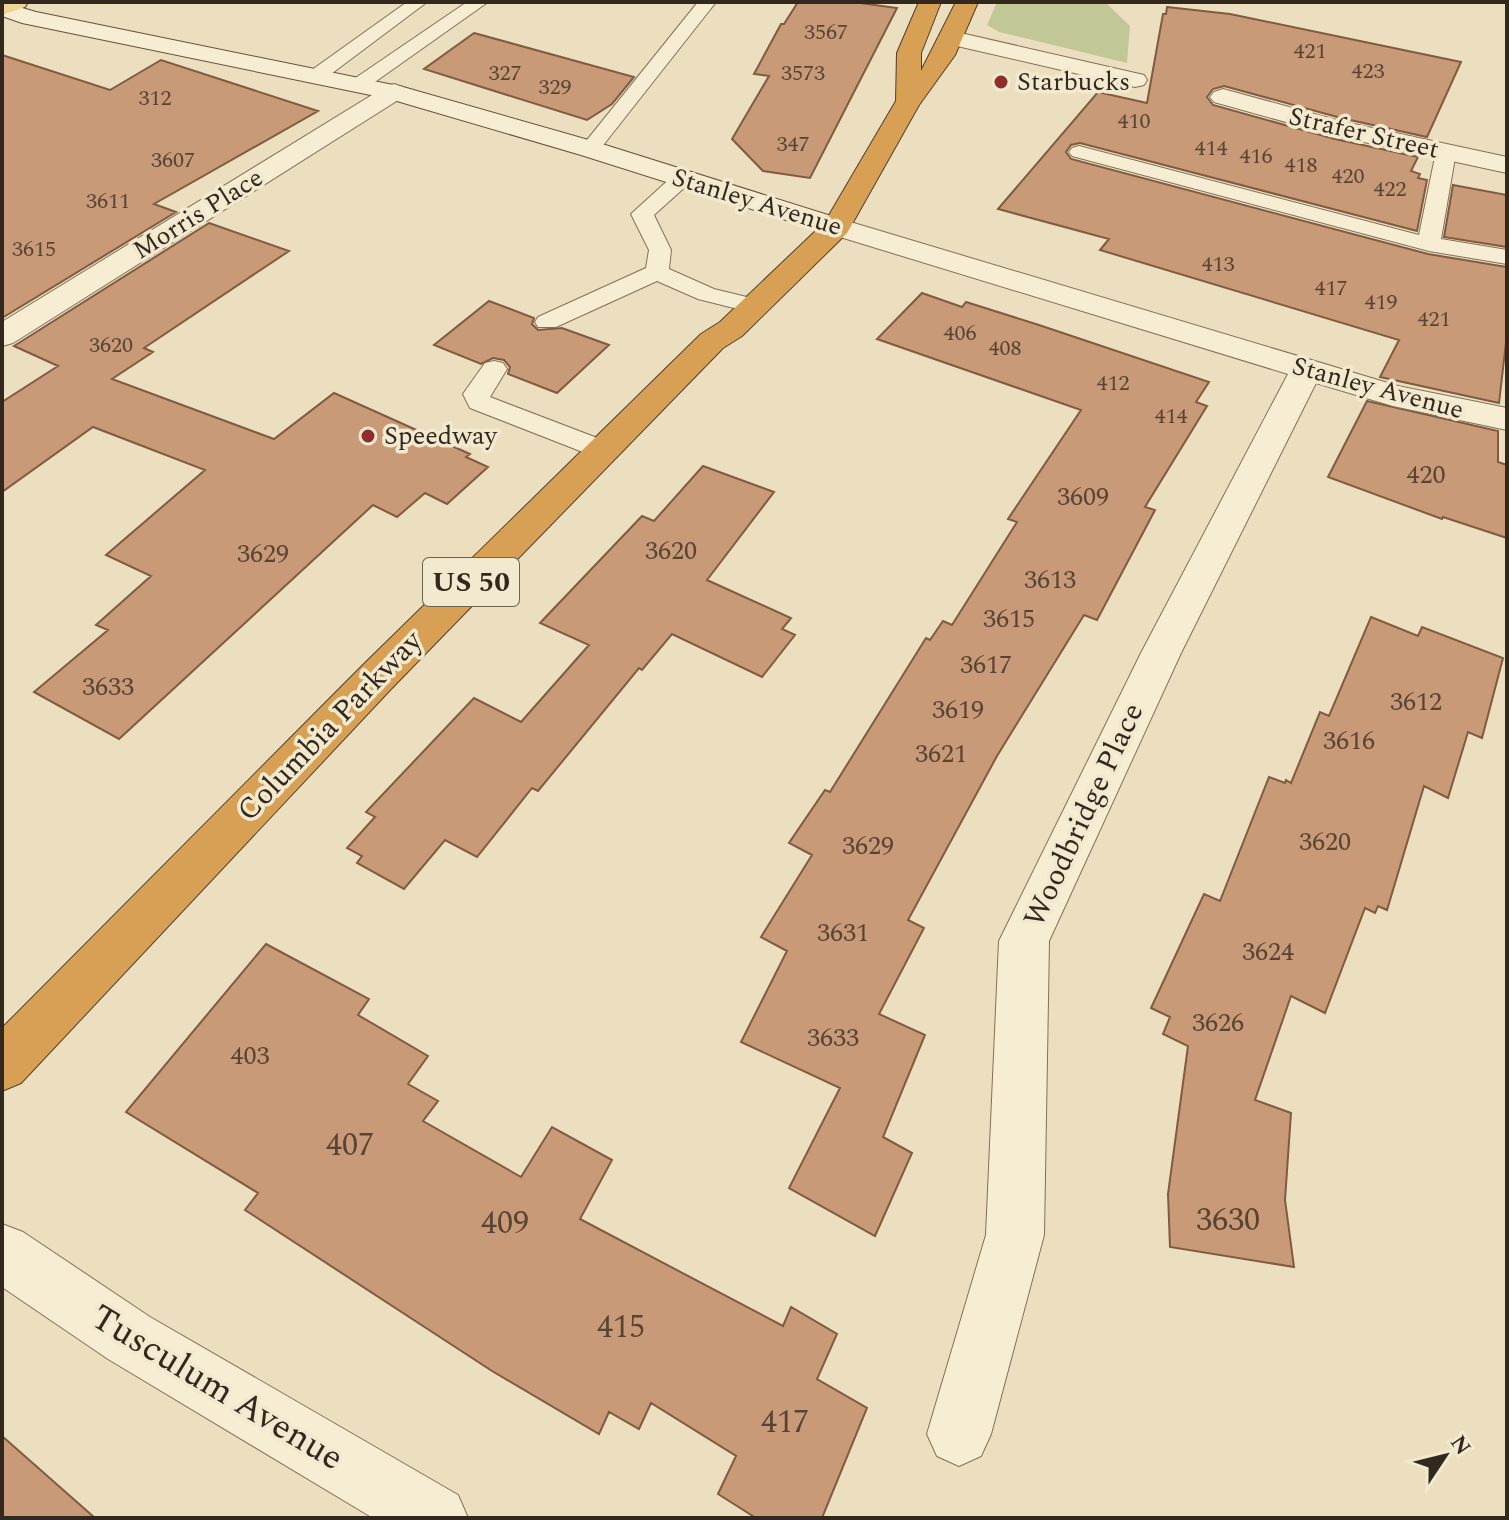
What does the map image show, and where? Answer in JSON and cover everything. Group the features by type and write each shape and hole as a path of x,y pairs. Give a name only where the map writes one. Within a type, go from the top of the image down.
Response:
{"highway":[{"name":"Columbia Parkway","path":"908,102 909,53 930,2"},
{"name":"Columbia Parkway","path":"2,1065 376,678 603,450 712,341 731,329 837,227 908,102 919,92 952,38 967,2"}],"main road":[{"path":"2,8 17,2"}],"street":[{"name":"Stanley Avenue","path":"2,8 30,18 394,92 590,149 1306,370 1393,395 1507,419"},
{"path":"952,38 1135,80"},
{"name":"Morris Place","path":"2,336 394,92"},
{"name":"Strafer Street","path":"1223,97 1336,128 1507,165"},
{"name":"Woodbridge Place","path":"959,1434 1015,1235 1024,941 1161,653 1306,370"},
{"name":"Tusculum Avenue","path":"2,1253 129,1338 435,1518"}],"lane":[{"path":"316,76 418,2"},
{"path":"358,85 479,2"},
{"path":"590,149 707,2"},
{"path":"1079,152 1429,244 1507,257"},
{"path":"1429,244 1446,152"},
{"path":"657,272 660,250 642,214 683,179"},
{"path":"547,322 657,272 706,294 754,306"},
{"path":"494,369 476,394 479,402 603,450"}],"green space":[{"path":"997,2 1105,2 1130,26 1127,63 999,32 987,25"}],"building":[{"path":"798,2 853,2 897,8 810,178 763,171 732,139 769,76 754,74 781,24"},
{"path":"1167,7 1230,14 1461,62 1427,137 1341,118 1224,86 1213,89 1207,97 1213,105 1335,139 1418,157 1411,171 1420,174 1418,178 1427,180 1417,231 1080,143 1071,145 1066,152 1071,159 1428,254 1507,267 1507,334 1499,403 1380,377 1399,340 1100,250 1109,239 998,209 1098,92 1147,103 1163,14 1166,14"},
{"path":"474,33 634,77 612,104 587,120 424,69"},
{"path":"2,55 110,90 161,60 318,111 154,204 176,212 2,318"},
{"path":"1453,185 1507,195 1507,247 1444,237"},
{"path":"209,223 289,251 144,348 153,352 112,379 274,439 334,393 470,454 466,457 488,467 447,504 425,493 397,517 373,505 119,739 34,692 108,630 96,625 151,576 106,555 205,470 93,427 2,492 2,402 58,366 14,346"},
{"path":"922,293 962,307 966,302 1209,382 1196,402 1207,406 1145,507 1155,510 1097,620 1084,615 997,756 908,920 924,928 879,1014 925,1035 883,1137 912,1153 875,1236 789,1188 840,1088 741,1042 787,951 761,937 812,855 789,843 825,790 830,792 926,638 930,640 943,621 952,625 1017,522 1008,519 1081,410 877,339"},
{"path":"489,301 534,318 532,324 538,330 562,328 609,345 557,393 508,374 510,367 504,360 493,358 481,364 434,345"},
{"path":"1367,401 1498,431 1498,462 1507,465 1507,538 1442,519 1328,477"},
{"path":"703,466 774,492 707,580 791,618 782,629 795,635 762,677 672,634 642,670 639,668 538,791 532,788 477,857 445,840 404,889 357,863 362,856 347,848 375,817 366,812 474,698 521,722 589,645 540,623 642,516 654,521"},
{"path":"1371,617 1418,636 1422,627 1503,658 1482,738 1468,732 1448,798 1424,786 1387,910 1378,906 1375,913 1365,908 1325,1013 1291,996 1255,1100 1291,1113 1285,1200 1294,1267 1170,1247 1168,1194 1188,1046 1163,1034 1170,1017 1151,1008 1204,894 1220,901 1269,777 1291,783 1320,712 1329,716"},
{"path":"266,944 369,999 358,1015 428,1056 408,1084 438,1101 423,1121 521,1177 552,1127 612,1160 580,1219 783,1326 791,1307 837,1334 817,1379 867,1408 822,1518 756,1518 718,1494 736,1456 651,1403 639,1429 609,1412 599,1434 492,1371 245,1210 258,1193 126,1112"},
{"path":"2,1436 95,1518 2,1518"}],"place":[{"name":"Starbucks","path":"1001,82"},
{"name":"Speedway","path":"368,436"}]}
